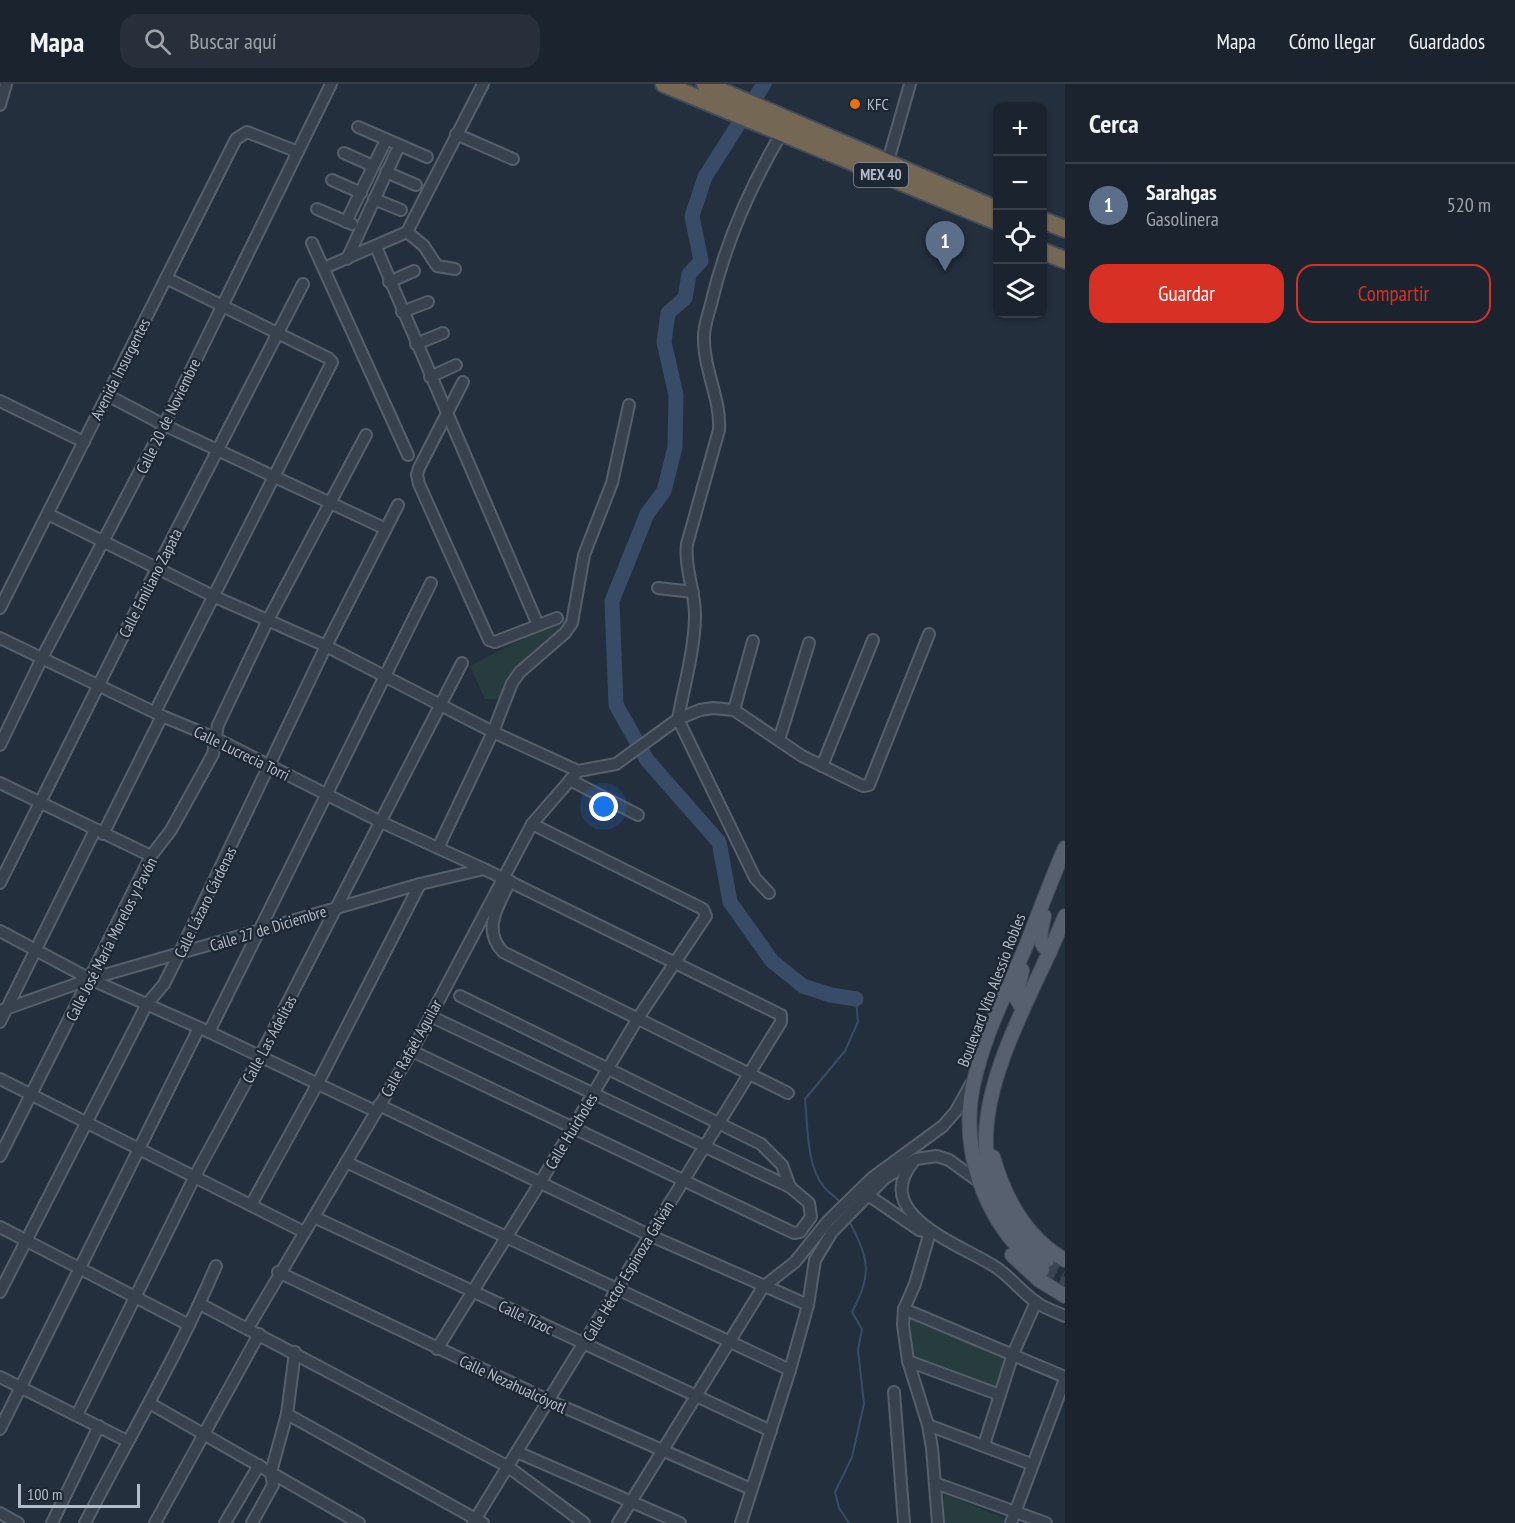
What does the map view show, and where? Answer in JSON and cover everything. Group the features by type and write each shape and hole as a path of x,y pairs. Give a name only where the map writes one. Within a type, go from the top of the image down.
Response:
{"highway":[{"name":"MEX 40","path":"664,84 729,96"},
{"name":"MEX 40","path":"705,84 729,96 772,125 993,211"},
{"name":"MEX 40","path":"772,125 888,161 993,211"},
{"path":"1047,222 1065,229"},
{"path":"1047,231 1065,239"},
{"path":"1047,243 1065,250"},
{"path":"1047,252 1065,260"}],"main road":[{"name":"Boulevard Vito Alessio Robles","path":"1065,848 1061,865 1052,879 991,1028 975,1075 971,1123 978,1181 1005,1233 1044,1265 1019,1234 996,1197 987,1167 985,1128 993,1083 1065,916"},
{"path":"1050,952 1044,948 1040,939 1052,879"},
{"path":"1023,1009 1017,1002 1016,993 1025,947"},
{"path":"985,1128 1009,1201 1034,1235 1065,1260"},
{"path":"978,1181 982,1208 1000,1241 1032,1274 1065,1296"}],"street":[{"path":"0,105 6,84"},
{"name":"Calle 20 de Noviembre","path":"0,746 42,658 164,425 332,84"},
{"path":"324,268 406,232 483,84"},
{"path":"888,161 910,84"},
{"path":"769,893 751,870 678,719 693,637 693,591 687,563 687,544 719,430 720,418 705,360 704,334 720,266 749,195 772,125"},
{"path":"358,127 427,157"},
{"name":"Avenida Insurgentes","path":"0,608 236,139 243,133 298,152"},
{"path":"456,134 513,159"},
{"path":"346,222 386,140"},
{"path":"347,259 399,146"},
{"path":"344,153 373,166"},
{"path":"386,172 416,185"},
{"path":"332,180 361,193"},
{"path":"374,199 401,210"},
{"path":"317,209 361,228"},
{"path":"406,232 424,246 437,266 455,269"},
{"path":"312,243 408,455"},
{"path":"376,247 389,282 538,626"},
{"path":"389,282 414,272"},
{"path":"0,1022 4,1010 100,832 159,714 213,596 331,360 166,278"},
{"name":"Calle Emiliano Zapata","path":"0,883 157,568 303,284"},
{"path":"402,312 428,302"},
{"path":"416,344 443,333"},
{"path":"430,377 456,365"},
{"path":"463,382 417,475 489,640 492,642 557,618"},
{"path":"107,395 218,451 386,529"},
{"path":"0,401 84,442"},
{"path":"438,848 494,732 512,683 519,672 565,633 572,623 584,555 612,483 629,405"},
{"name":"Calle José María Morelos y Pavón","path":"0,1156 151,856 171,830 213,754 218,725 268,620 366,435"},
{"name":"Calle Lázaro Cárdenas","path":"0,1292 147,1004 164,984 271,765 326,646 398,505"},
{"path":"48,514 213,596 326,646 494,732 578,771 616,764 678,719 700,710 734,710 822,766 863,786 869,784 930,634"},
{"path":"0,1429 141,1150 204,1030 260,931 431,583"},
{"path":"658,588 693,591"},
{"name":"Calle Lucrecia Torri","path":"0,638 159,714 215,738 381,822 484,869"},
{"path":"822,766 873,640"},
{"path":"734,710 753,641"},
{"path":"779,740 809,643"},
{"name":"Calle Las Adelitas","path":"77,1415 195,1176 260,1056 462,663"},
{"name":"Calle Rafaél Aguilar","path":"248,1328 278,1272 314,1217 412,1051 507,879 532,824 578,771"},
{"path":"570,780 638,815"},
{"path":"0,783 151,856"},
{"name":"Calle Huicholes","path":"437,1349 540,1183 638,1018 705,919 706,913 703,909 532,824"},
{"path":"484,869 675,964"},
{"name":"Calle 27 de Diciembre","path":"4,1010 90,979 260,931 338,906 484,869"},
{"path":"507,879 492,920 492,937 503,951 788,1093"},
{"path":"251,1205 318,1083 420,884"},
{"path":"0,931 90,979 377,1108 763,1287 808,1305"},
{"name":"Calle Héctor Espinoza Galván","path":"477,1521 507,1466 550,1401 782,1018 778,1013 675,964"},
{"path":"460,996 761,1144 782,1165 790,1187"},
{"path":"412,1051 796,1233 811,1217 812,1209 801,1195 790,1187 430,1016"},
{"path":"618,1523 763,1287 795,1262 890,1163 943,1126 956,1111 975,1075"},
{"path":"0,1079 304,1232"},
{"path":"855,1200 868,1195 885,1178 916,1159 937,1156 949,1160 978,1181"},
{"path":"916,1159 904,1179 902,1193 906,1205 930,1232"},
{"path":"346,1162 790,1370"},
{"path":"868,1195 919,1230 930,1232 996,1268 1036,1302 1065,1316"},
{"name":"Calle Tízoc","path":"314,1217 771,1431"},
{"path":"741,1523 790,1370 808,1305 815,1260 830,1226"},
{"path":"0,1227 82,1267 189,1325"},
{"path":"930,1232 915,1284 904,1309 903,1325 908,1361 928,1425 936,1483 938,1523"},
{"path":"85,1523 127,1441 151,1404 216,1266"},
{"name":"Calle Nezahualcóyotl","path":"278,1272 550,1401 751,1489"},
{"path":"984,1445 1013,1353 1036,1302"},
{"path":"200,1304 295,1352 507,1466 584,1523"},
{"path":"904,1309 1013,1353 1065,1378 1031,1464 1011,1523"},
{"path":"155,1523 259,1334"},
{"path":"252,1523 272,1489 271,1472 286,1414 295,1352"},
{"path":"908,1361 1000,1395"},
{"path":"0,1377 127,1441"},
{"path":"894,1392 904,1523"},
{"path":"151,1404 206,1433 359,1523"},
{"path":"286,1414 477,1521"},
{"path":"928,1425 1031,1464"},
{"path":"52,1523 99,1426"},
{"path":"518,1452 680,1523"},
{"path":"225,1523 259,1465"},
{"path":"936,1483 1046,1523"},
{"path":"0,1513 18,1523"}],"green space":[{"path":"570,615 570,622 506,678 500,699 485,699 470,666"},
{"path":"906,1318 1006,1358 999,1389 910,1356"},
{"path":"944,1494 1006,1519 1004,1523 944,1523"}],"waterway":[{"path":"764,84 705,177 692,216 701,261 689,274 685,298 668,313 664,342 676,395 675,447 664,491 647,514 612,601 616,705 647,760 719,842 730,902 772,961 803,986 831,995 856,999"},
{"path":"840,1203 824,1187 814,1168 809,1145 805,1099 845,1051 858,1022 856,999"},
{"path":"848,1219 864,1255 866,1266 863,1286 852,1312 862,1329 858,1350 864,1404 852,1457 835,1492 839,1508 849,1523"}],"tunnel":[{"path":"1047,1260 1065,1273"},
{"path":"1042,1270 1065,1285"}],"place":[{"name":"KFC","path":"855,104"},
{"name":"Sarahgas","path":"945,271"}]}
